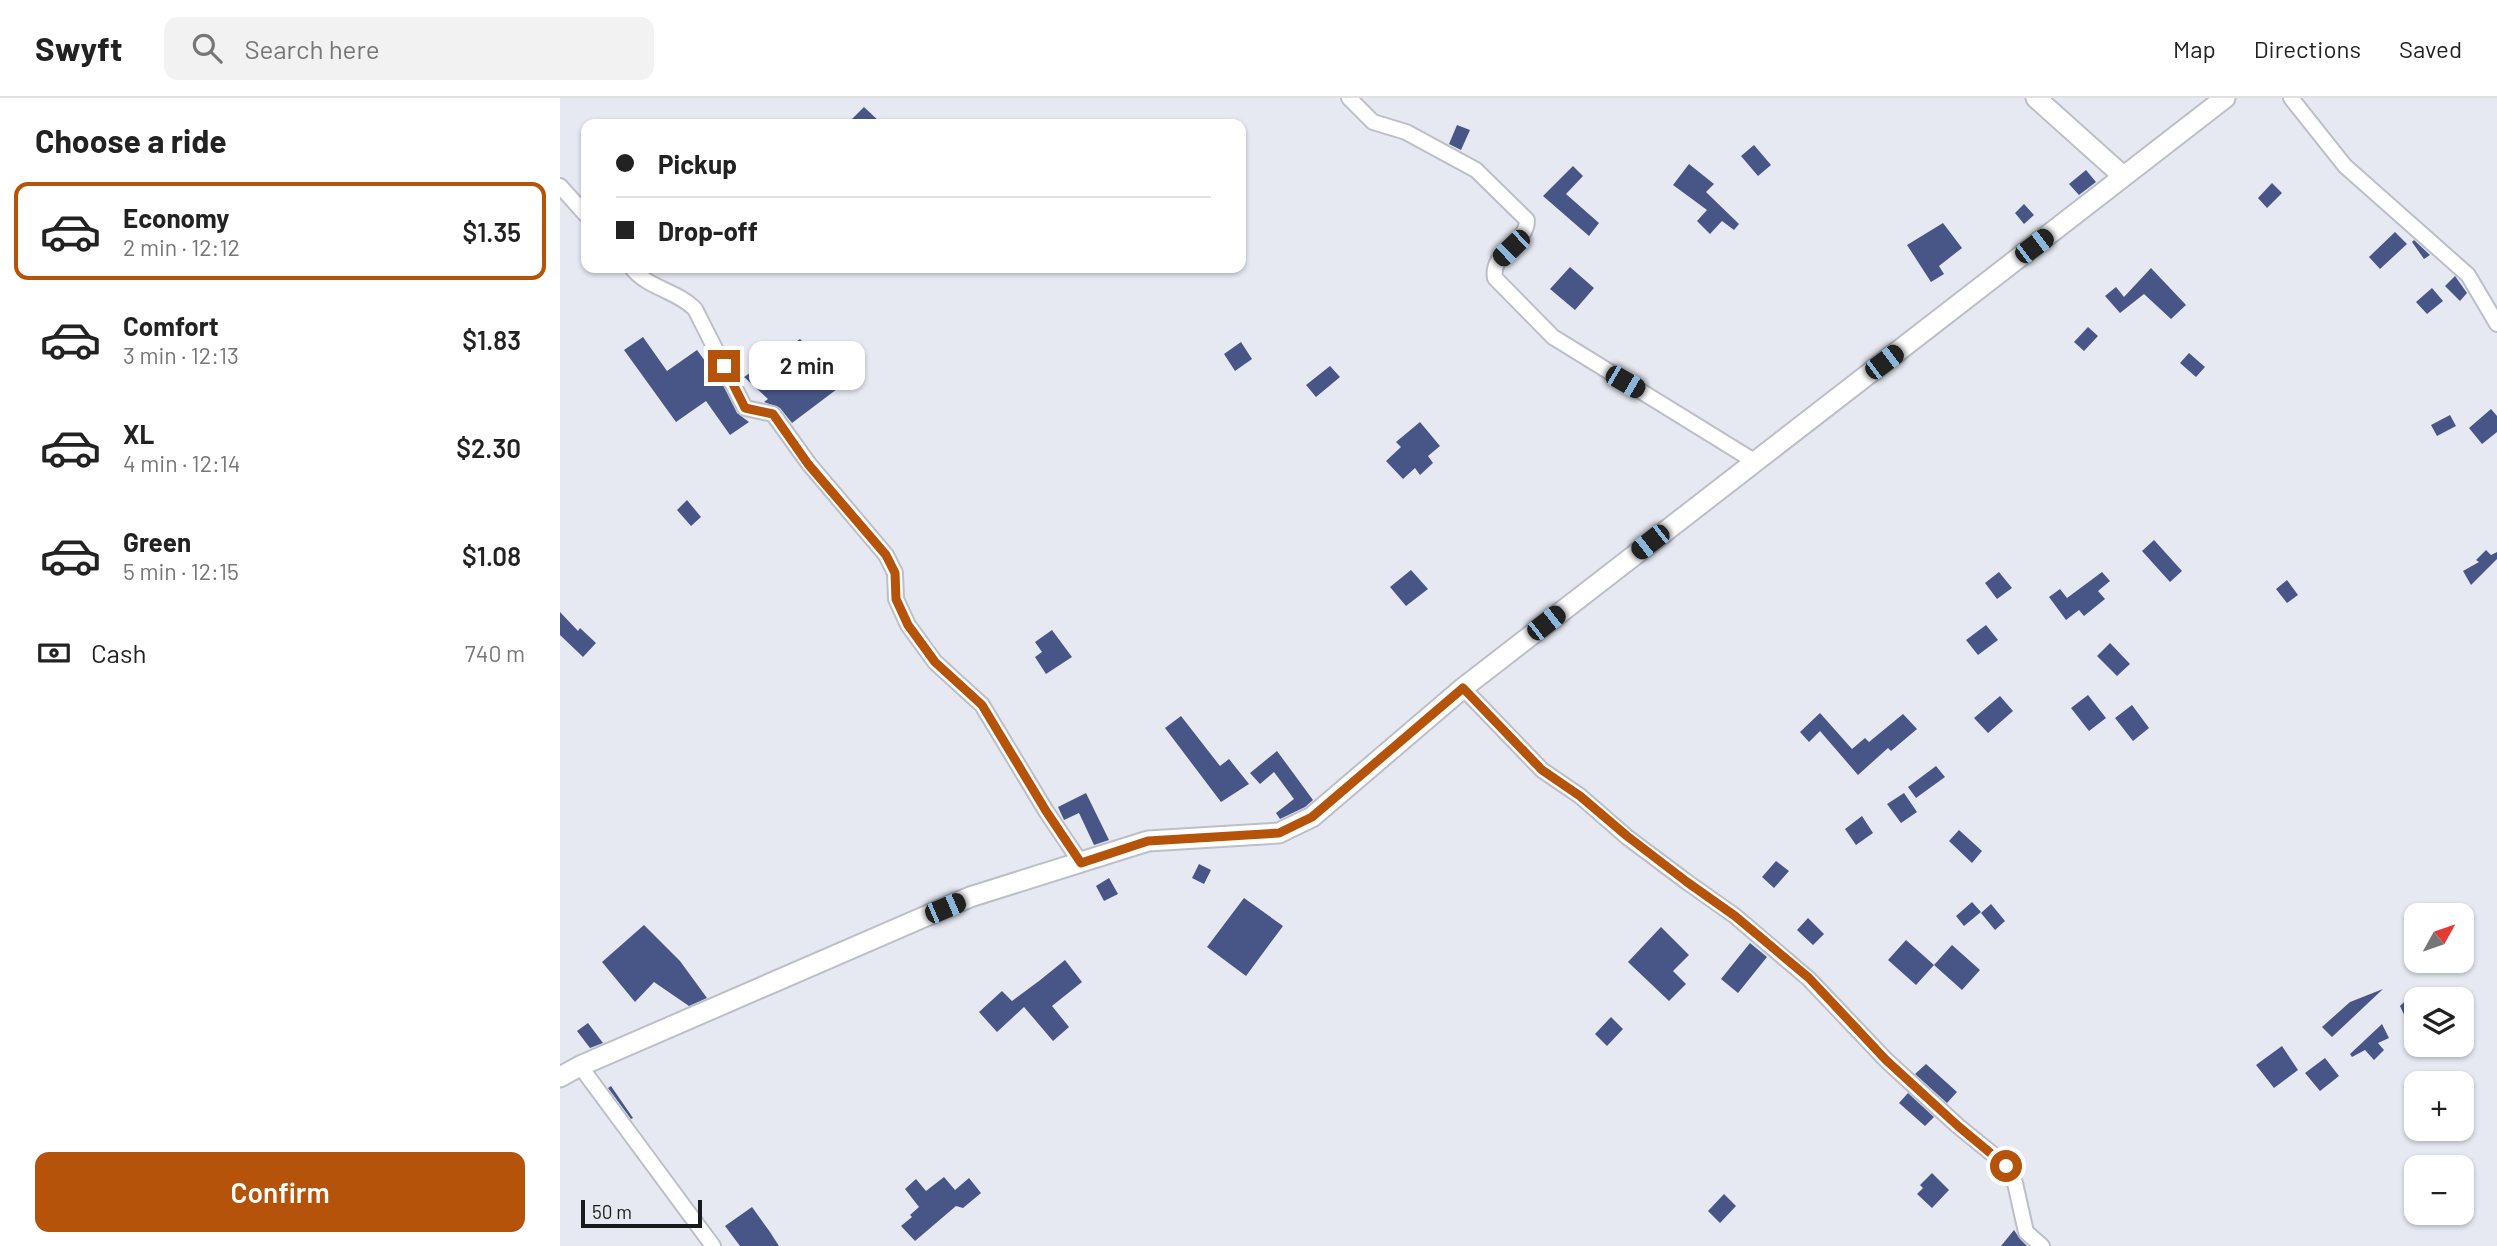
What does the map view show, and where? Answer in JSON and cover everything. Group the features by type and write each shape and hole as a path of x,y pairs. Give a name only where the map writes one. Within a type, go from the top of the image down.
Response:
{"street":[{"path":"1349,98 1373,122 1406,132 1476,170 1527,220 1525,234 1497,261 1493,270 1495,278 1553,337 1754,461"},
{"path":"2036,98 2123,176"},
{"path":"560,1077 970,897 1148,841 1279,833 1312,817 1463,688 2225,98"},
{"path":"2291,98 2345,166 2468,275 2497,324"},
{"path":"560,186 581,209"},
{"path":"636,273 658,289 684,298 695,309 745,408 773,414 808,464 886,555 895,573 896,599 908,625 935,662 982,705 1081,863"},
{"path":"1463,688 1542,770 1580,796 1627,836 1735,916 1809,978 1886,1060 2006,1166 2015,1183 2026,1232 2042,1246"},
{"path":"580,1066 713,1246"}],"building":[{"path":"864,107 877,119 852,119"},
{"path":"1457,125 1470,130 1461,150 1449,144"},
{"path":"1754,145 1771,165 1758,176 1741,156"},
{"path":"1689,164 1714,184 1706,192 1739,224 1734,230 1722,221 1710,234 1697,221 1707,210 1673,185"},
{"path":"1573,166 1583,176 1566,194 1599,223 1589,236 1543,196"},
{"path":"2086,170 2096,182 2079,195 2069,184"},
{"path":"2272,183 2282,193 2267,208 2258,198"},
{"path":"2024,204 2034,215 2024,224 2015,213"},
{"path":"1943,223 1962,248 1939,266 1944,274 1931,282 1907,245"},
{"path":"2395,232 2407,244 2380,269 2369,257"},
{"path":"2414,240 2430,255 2424,259 2412,242"},
{"path":"1570,267 1594,288 1575,310 1550,289"},
{"path":"2151,268 2186,305 2171,319 2144,294 2120,313 2105,296 2116,287 2124,297"},
{"path":"2455,276 2467,293 2460,301 2445,286"},
{"path":"2432,288 2443,301 2427,314 2416,302"},
{"path":"2088,327 2098,336 2084,351 2074,342"},
{"path":"643,337 667,371 697,350 724,387 737,413 749,422 730,435 706,401 676,422 624,350"},
{"path":"800,339 824,364 827,362 845,383 792,423 780,408 764,402 768,399 744,377"},
{"path":"1241,342 1252,359 1235,371 1224,354"},
{"path":"2189,353 2205,367 2196,377 2180,363"},
{"path":"1330,366 1340,377 1316,397 1306,385"},
{"path":"2491,409 2497,416 2497,432 2482,444 2469,428"},
{"path":"2450,415 2456,426 2437,436 2431,425"},
{"path":"1420,422 1440,446 1428,456 1433,463 1420,475 1415,468 1403,479 1386,461 1401,447 1396,442"},
{"path":"687,500 701,517 691,526 677,510"},
{"path":"2154,540 2182,571 2170,582 2142,551"},
{"path":"2486,550 2491,555 2497,552 2497,559 2471,585 2463,571 2479,562 2476,560"},
{"path":"1411,570 1428,589 1406,606 1390,587"},
{"path":"1999,572 2012,588 1997,599 1985,583"},
{"path":"2102,572 2110,581 2098,591 2105,599 2084,616 2079,610 2066,620 2049,597 2060,589 2067,598"},
{"path":"2287,580 2298,595 2287,603 2276,589"},
{"path":"560,612 578,631 580,628 596,643 583,657 560,635"},
{"path":"1986,625 1998,640 1978,655 1966,640"},
{"path":"1052,630 1072,657 1046,674 1035,657 1042,652 1035,642"},
{"path":"2110,643 2130,664 2117,676 2097,656"},
{"path":"2088,695 2106,718 2089,731 2071,708"},
{"path":"2000,696 2013,711 1988,733 1974,718"},
{"path":"2132,705 2149,728 2133,741 2115,718"},
{"path":"1820,713 1852,749 1865,738 1869,742 1903,714 1917,729 1891,751 1888,748 1858,775 1820,731 1809,742 1800,732"},
{"path":"1181,716 1220,766 1229,759 1249,784 1221,802 1165,728"},
{"path":"1277,751 1313,800 1280,819 1276,813 1294,799 1274,772 1260,784 1250,773"},
{"path":"1936,766 1945,777 1916,798 1908,787"},
{"path":"1086,793 1109,840 1094,845 1079,813 1064,820 1058,807"},
{"path":"1904,793 1917,812 1901,823 1887,804"},
{"path":"1862,816 1873,833 1856,845 1845,829"},
{"path":"1959,830 1982,851 1972,863 1949,841"},
{"path":"1776,861 1789,871 1774,888 1762,877"},
{"path":"1199,864 1211,870 1204,884 1192,878"},
{"path":"1109,878 1118,894 1104,901 1096,886"},
{"path":"1244,898 1283,926 1246,976 1207,947"},
{"path":"1972,902 1981,912 1964,926 1956,916"},
{"path":"1991,904 2005,921 1995,930 1981,913"},
{"path":"1808,918 1824,934 1813,945 1797,930"},
{"path":"644,925 680,961 707,998 689,1006 654,982 635,1002 602,962"},
{"path":"1661,927 1689,955 1673,971 1686,984 1669,1001 1628,962"},
{"path":"1906,940 1934,965 1916,985 1888,960"},
{"path":"1750,943 1767,957 1738,993 1721,979"},
{"path":"1952,945 1980,970 1962,990 1934,965"},
{"path":"1065,960 1082,982 1052,1006 1069,1027 1053,1041 1024,1007 997,1032 979,1012 1002,991 1012,1001"},
{"path":"2383,989 2332,1037 2322,1027 2350,1002"},
{"path":"1611,1017 1623,1029 1607,1046 1595,1034"},
{"path":"588,1023 603,1043 590,1048 577,1031"},
{"path":"2382,1024 2389,1038 2378,1043 2384,1050 2374,1060 2365,1050 2352,1057 2350,1054"},
{"path":"2282,1046 2298,1070 2274,1088 2256,1065"},
{"path":"2325,1058 2339,1076 2320,1091 2305,1073"},
{"path":"1926,1064 1957,1092 1947,1103 1915,1074"},
{"path":"611,1086 633,1118 631,1119 608,1088"},
{"path":"1908,1093 1934,1117 1925,1126 1899,1103"},
{"path":"1932,1173 1949,1190 1932,1208 1917,1194 1923,1188 1920,1185"},
{"path":"944,1177 955,1190 969,1178 981,1193 963,1208 956,1206 915,1241 901,1226 919,1207 905,1189 916,1179 926,1191"},
{"path":"1724,1194 1736,1206 1720,1223 1708,1211"},
{"path":"752,1207 779,1246 740,1246 725,1226"},
{"path":"2014,1230 2027,1246 2001,1246"}],"route":[{"path":"724,366 745,408 773,414 808,464 886,555 895,573 896,599 908,625 935,662 982,705 1081,863 1148,841 1279,833 1312,817 1463,688 1542,770 1580,796 1627,836 1735,916 1809,978 1886,1060 2006,1166"}]}
